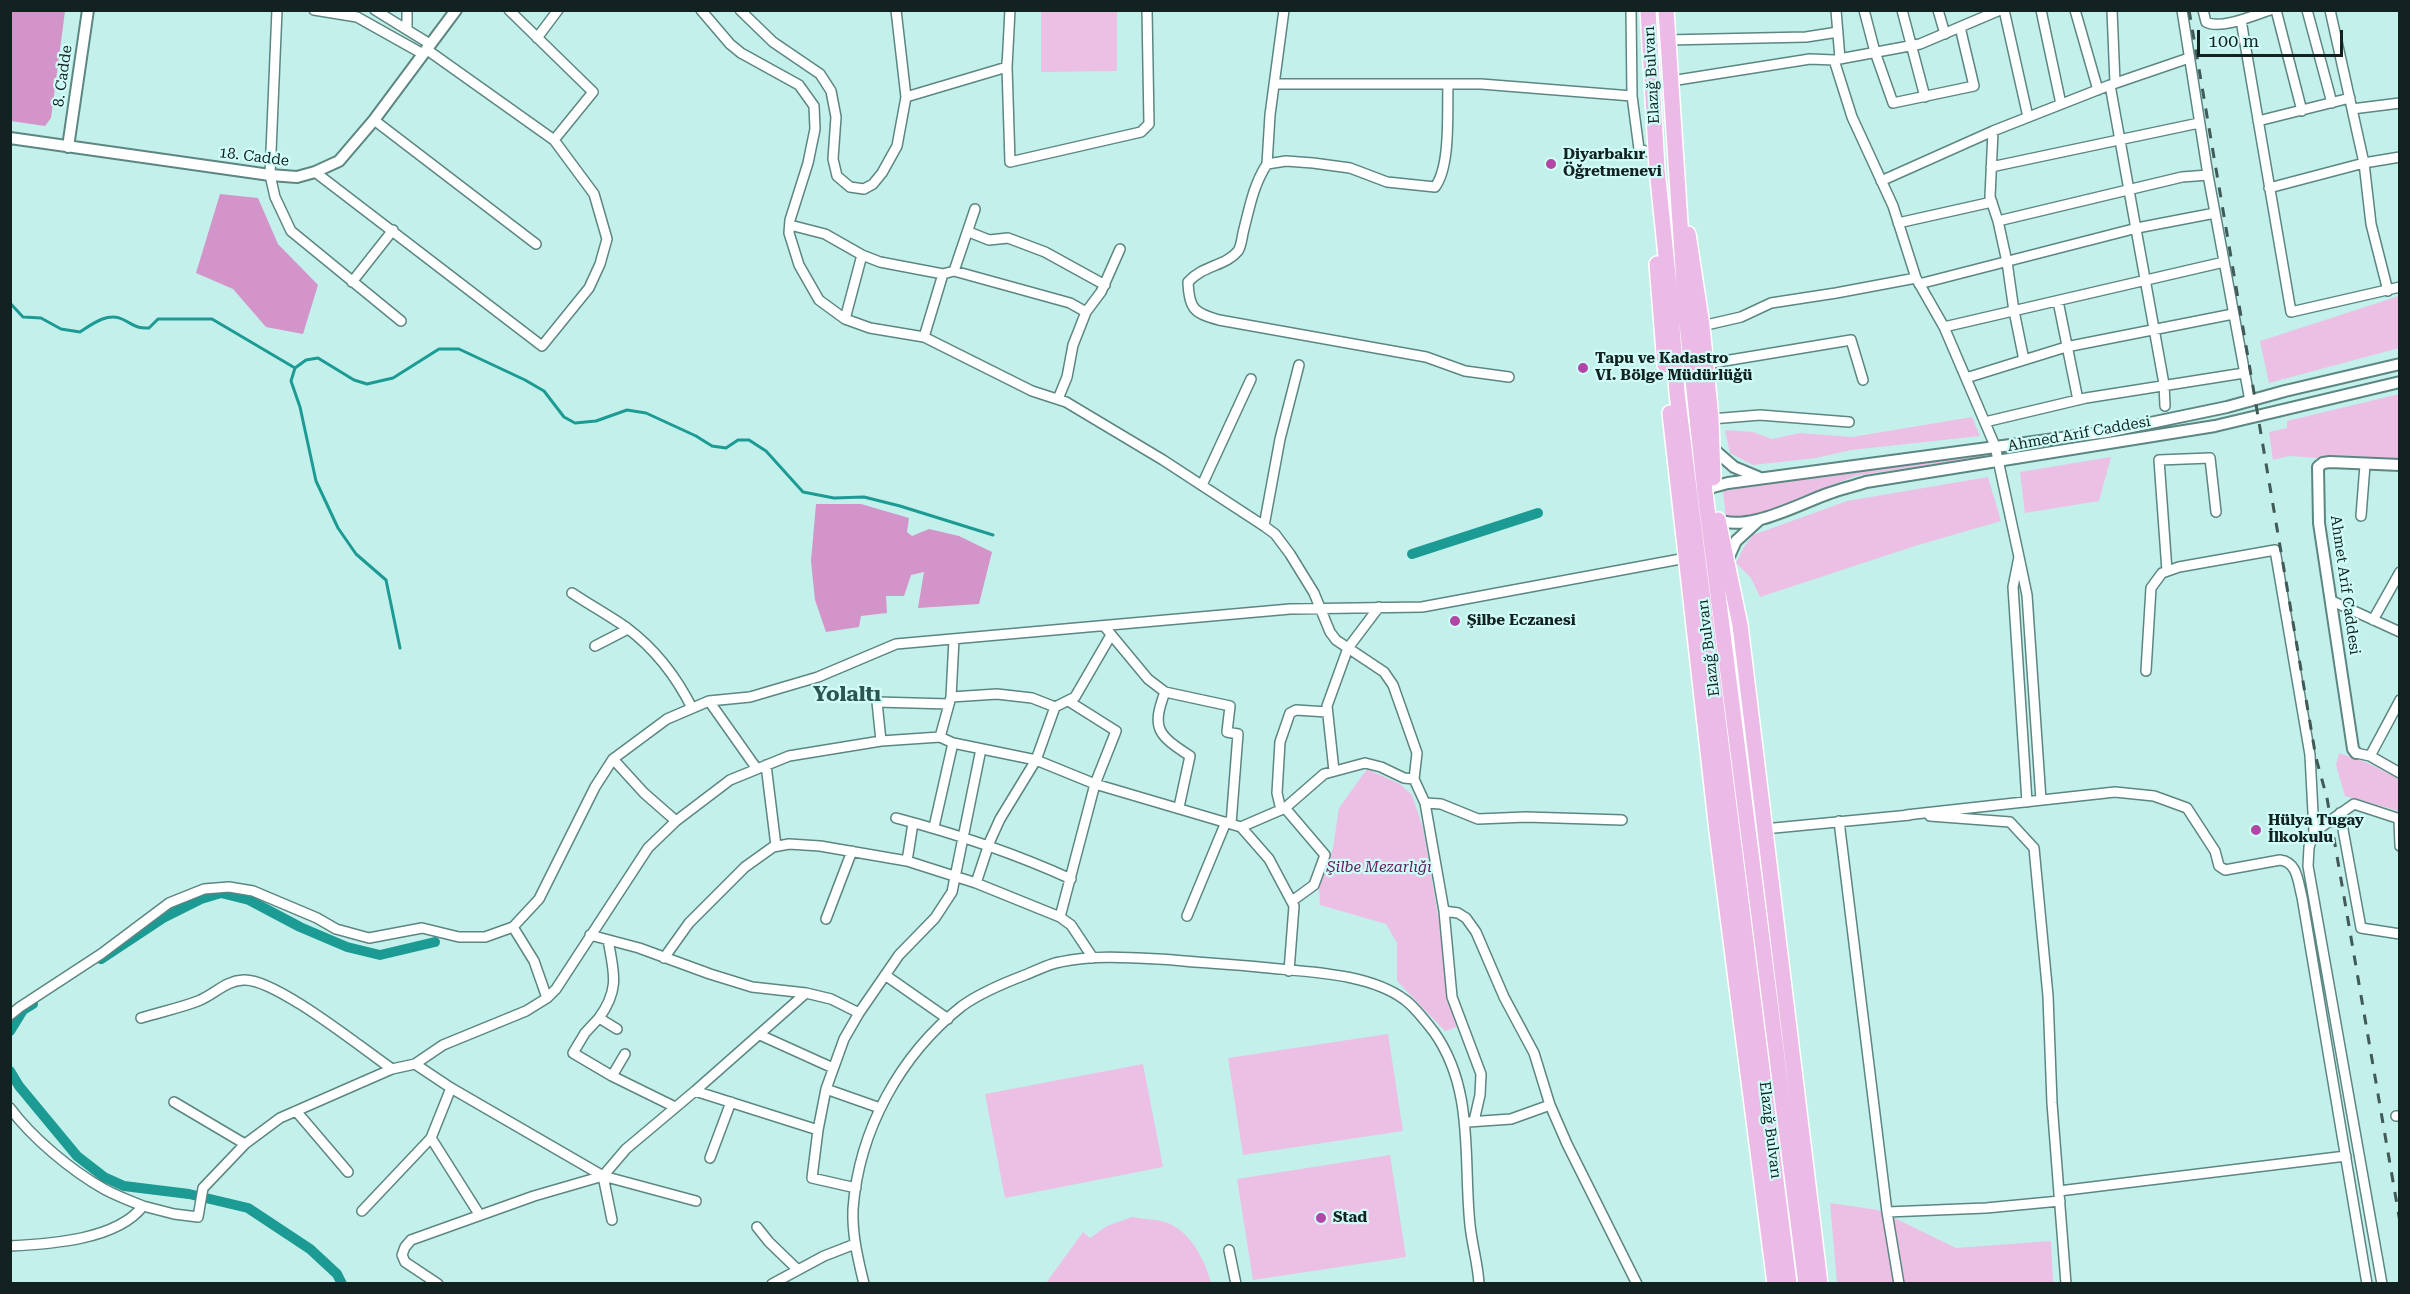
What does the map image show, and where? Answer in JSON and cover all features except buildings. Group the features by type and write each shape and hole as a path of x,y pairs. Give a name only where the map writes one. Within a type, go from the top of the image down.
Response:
{"highway":[{"name":"Elazığ Bulvarı","path":"1648,10 1656,154 1677,393 1789,1284"},
{"name":"Elazığ Bulvarı","path":"1666,10 1686,314 1699,437 1713,517 1806,1284"},
{"path":"1677,190 1692,250 1712,418 1709,490"},
{"path":"1660,201 1656,248 1662,336 1686,558 1774,1284"},
{"path":"1713,517 1726,561 1740,626 1820,1284"},
{"path":"1725,887 1730,817"}],"street":[{"name":"8. Cadde","path":"68,147 88,10"},
{"path":"277,10 270,175 275,197 291,231 401,321"},
{"path":"314,10 357,17 426,49 554,140 594,194 607,239 600,264 589,288 542,346 315,172"},
{"path":"375,10 407,29 426,49"},
{"path":"407,10 407,29"},
{"name":"18. Cadde","path":"10,138 270,175 297,177 315,172 339,161 374,120 456,10"},
{"path":"510,10 594,92 554,140"},
{"path":"537,38 558,10"},
{"path":"701,10 730,44 741,53 799,85 814,106 814,129 808,163 790,225 793,247 810,286 819,300 846,319 870,328 924,337 1032,391 1058,399 1095,419 1264,526 1275,534 1314,592 1330,632 1348,648 1384,672 1393,685 1417,753 1414,779 1425,803 1444,911 1452,997 1481,1074 1480,1095 1470,1122"},
{"path":"740,10 773,42 820,74 831,91 836,117 833,159 837,176 850,187 864,189 873,184 882,173 897,146 906,97 896,10"},
{"path":"1004,10 1010,162 1141,132 1149,124 1147,10"},
{"path":"1007,66 1010,10"},
{"path":"1284,10 1274,84 1267,164 1257,180 1239,249 1228,260 1209,266 1195,274 1188,282 1188,295 1194,309 1200,315 1219,320 1301,337 1341,341 1415,355 1464,371 1509,377"},
{"path":"1631,10 1632,96 1639,149 1656,154"},
{"path":"1836,10 1837,60 1852,117 1893,206 1918,281 1944,327 1995,446 2027,595 2041,800"},
{"path":"1863,10 1893,103 1974,86 1960,27"},
{"path":"1902,10 1925,97"},
{"path":"1938,10 1945,33"},
{"path":"1671,81 1810,59 1837,60 1910,46 1960,27 1976,15 2002,10 2028,117"},
{"path":"2041,10 2061,104"},
{"path":"2075,10 2098,90"},
{"path":"2112,10 2113,84 2120,138 2164,384 2165,406"},
{"path":"2182,10 2208,175 2250,401"},
{"path":"2203,10 2206,21 2213,25 2241,20 2270,10"},
{"path":"2276,10 2302,111"},
{"path":"2307,10 2332,103"},
{"path":"2330,10 2364,163 2371,224 2388,291"},
{"path":"2241,20 2291,312 2400,287"},
{"path":"1667,40 1806,37 1838,32"},
{"path":"1881,181 2028,117 2189,58"},
{"path":"906,97 1007,66"},
{"path":"1274,84 1481,84 1632,96"},
{"path":"1267,164 1286,160 1350,168 1387,182 1435,188 1439,182 1445,152 1448,84"},
{"path":"2258,121 2350,98"},
{"path":"2352,110 2400,103"},
{"path":"374,120 536,244"},
{"path":"1991,167 2199,123"},
{"path":"1993,131 1992,202 2007,262 2024,360"},
{"path":"2269,188 2364,163 2400,157"},
{"path":"1998,221 2130,188 2182,177 2208,175"},
{"path":"1898,223 1992,202"},
{"path":"924,337 949,273 969,232 975,209"},
{"path":"1702,326 1741,317 1771,303 1918,281 2007,262 2137,228 2215,213"},
{"path":"790,225 825,234 862,255 880,262 949,273 1070,303 1086,312"},
{"path":"352,282 393,230"},
{"path":"969,232 989,240 1008,238 1045,252 1104,285"},
{"path":"1058,399 1067,377 1073,345 1086,312 1104,285 1120,249"},
{"path":"846,319 862,255"},
{"path":"1944,327 2224,262"},
{"path":"2058,301 2078,400"},
{"path":"1966,378 2066,347 2234,314"},
{"path":"1706,364 1851,340 1863,380"},
{"path":"1264,526 1280,439 1299,364"},
{"name":"Ahmed Arif Caddesi","path":"1691,500 1709,490 1761,478 2107,432 2250,401 2400,364"},
{"path":"1985,422 2078,400 2164,384 2244,373"},
{"path":"1202,485 1251,379"},
{"name":"Ahmed Arif Caddesi","path":"1713,517 1727,523 1746,521 1866,482 2215,426 2400,382"},
{"path":"1712,418 1760,415 1850,422"},
{"name":"Ahmed Arif Caddesi","path":"1699,437 1734,467 1761,478"},
{"path":"2167,571 2159,460 2210,458 2216,512"},
{"name":"Ahmet Arif Caddesi","path":"2356,753 2353,749 2319,523 2318,467 2330,462 2400,465"},
{"path":"2361,516 2365,465"},
{"path":"1691,500 1713,517"},
{"name":"Ahmed Arif Caddesi","path":"1726,561 1736,541 1764,517"},
{"path":"2146,671 2151,588 2162,573 2179,567 2275,550 2310,755 2314,832 2309,847 2308,866 2382,1284"},
{"path":"2019,557 2013,587 2027,802"},
{"path":"10,1015 101,954 169,903 204,889 229,887 253,891 317,918 336,929 369,938 422,928 459,937 485,937 513,927 539,899 595,787 614,759 667,719 709,701 750,697 806,680 896,644 1319,609 1422,607 1686,558"},
{"path":"2373,620 2400,572"},
{"path":"572,593 628,629 657,656 678,682 692,708"},
{"path":"2332,601 2400,632"},
{"path":"1334,771 1327,706 1348,648 1379,607"},
{"path":"1104,626 1148,679 1165,692 1230,706 1227,732 1238,734 1233,824 1187,916"},
{"path":"595,646 628,629"},
{"path":"881,741 877,702 950,701 997,694 1032,698 1055,707 1070,702 1075,698 1111,635"},
{"path":"940,737 950,701 954,639"},
{"path":"1165,692 1156,720 1167,741 1190,756 1179,807"},
{"path":"2370,756 2400,700"},
{"path":"709,701 761,767 776,846"},
{"path":"1060,917 1095,784 1116,731 1070,702"},
{"path":"976,883 1000,819 1036,760 1055,707"},
{"path":"1292,901 1314,885 1325,855 1283,809 1277,793 1280,742 1290,713 1296,710 1327,712"},
{"path":"10,1108 21,1123 38,1139 104,1189 143,1206 198,1217 203,1188 245,1144 280,1118 392,1069 415,1064 443,1045 526,1011 547,998 581,953 590,935 648,848 676,820 730,780 789,756 881,741 940,737 953,743 1036,760 1095,784 1233,824 1269,859 1294,906 1289,971"},
{"path":"934,827 953,743"},
{"path":"856,1188 812,1178 826,1089 844,1040 859,1013 905,948 935,918 952,892 981,749"},
{"path":"2356,753 2370,756 2399,772"},
{"path":"614,759 644,793 676,820"},
{"path":"1233,824 1283,809 1324,774 1365,763 1381,766 1404,778 1414,779"},
{"path":"1764,829 2115,792 2154,796 2187,808 2215,851 2219,866 2225,870 2280,860 2287,861 2294,868 2304,909 2367,1284"},
{"path":"1425,803 1441,804 1478,819 1526,817 1622,820"},
{"path":"2314,832 2354,804 2399,819 2400,846"},
{"path":"2340,813 2361,928 2400,934"},
{"path":"1906,815 2010,822 2034,848 2048,996 2052,1103 2066,1284"},
{"path":"896,818 989,844 1071,879"},
{"path":"1839,821 1887,1212 1899,1284"},
{"path":"907,861 914,823"},
{"path":"664,958 689,923 745,867 776,846 789,844 820,846 907,861 976,883 1060,917 1071,926 1093,958"},
{"path":"826,919 852,851"},
{"path":"1444,911 1458,913 1466,918 1476,933 1504,997 1534,1053 1550,1105 1567,1144 1636,1284"},
{"path":"513,927 534,961 547,998"},
{"path":"590,935 752,987 806,993 831,999 859,1013"},
{"path":"608,940 614,971 613,994 610,1003 585,1033 573,1053 612,1076 675,1107"},
{"path":"864,1284 855,1244 853,1211 859,1165 880,1108 897,1077 928,1038 964,1005 1008,981 1060,962 1118,956 1346,977 1382,987 1406,1000 1434,1032 1452,1064 1470,1122 1470,1225 1479,1284"},
{"path":"885,975 948,1019"},
{"path":"141,1018 200,1000 235,981 255,980 271,987 310,1012 392,1069"},
{"path":"438,1284 405,1262 402,1255 411,1240 478,1214 603,1176 626,1149 806,993"},
{"path":"599,1018 617,1029"},
{"path":"760,1035 833,1068"},
{"path":"612,1076 625,1054"},
{"path":"415,1064 451,1088 603,1176 696,1201"},
{"path":"362,1211 431,1138 451,1088"},
{"path":"826,1089 880,1108"},
{"path":"695,1091 818,1130"},
{"path":"174,1102 245,1144"},
{"path":"710,1158 731,1102"},
{"path":"1470,1122 1511,1119 1550,1105"},
{"path":"296,1111 348,1172"},
{"path":"431,1138 478,1214"},
{"path":"2059,1191 2346,1156"},
{"path":"603,1176 612,1220"},
{"path":"1887,1212 1986,1208 2060,1201"},
{"path":"10,1246 54,1244 80,1239 135,1217 143,1206"},
{"path":"757,1227 798,1270"},
{"path":"772,1284 824,1256 855,1244"},
{"path":"1229,1250 1236,1284"}],"green space":[{"path":"1041,11 1117,11 1117,71 1041,72"},
{"path":"2399,296 2399,348 2269,383 2260,341"},
{"path":"2399,394 2399,459 2365,461 2289,456 2273,460 2269,432 2287,428 2287,421"},
{"path":"1972,417 1980,436 1851,450 1816,458 1753,465 1730,453 1725,430 1753,432 1772,439 1800,433 1852,437"},
{"path":"1986,451 1986,456 1855,476 1753,516 1726,517 1723,491"},
{"path":"2111,457 2099,501 2025,513 2020,472"},
{"path":"1988,477 2001,521 1915,546 1760,597 1751,578 1736,563 1753,535 1847,501"},
{"path":"2339,753 2368,763 2399,779 2399,811 2345,796 2336,765"},
{"name":"Şilbe Mezarlığı","path":"1367,769 1400,784 1412,795 1423,828 1457,1027 1445,1031 1397,981 1397,943 1386,924 1320,905 1319,888 1333,848 1339,808"},
{"path":"1388,1034 1403,1131 1243,1155 1228,1058"},
{"path":"1143,1064 1163,1167 1005,1198 985,1094"},
{"name":"Stad","path":"1390,1155 1406,1257 1253,1280 1237,1179"},
{"path":"1830,1203 1878,1210 1956,1248 2051,1241 2053,1283 1837,1283"},
{"path":"1132,1217 1165,1222 1182,1232 1195,1247 1205,1265 1211,1283 1046,1283 1083,1232 1090,1238 1107,1226"}],"shaded area":[{"path":"10,11 65,11 51,118 45,126 11,121"},
{"path":"220,194 258,198 278,244 318,285 303,334 266,327 233,289 196,273"},
{"path":"816,504 861,504 909,518 907,532 912,536 929,529 959,536 992,552 979,604 918,608 924,572 911,575 904,596 886,596 887,613 861,616 859,627 826,632 815,600 811,561"}],"waterway":[{"path":"10,303 23,317 41,318 61,329 80,332 100,320 111,317 117,317 141,328 149,328 158,319 212,319 295,368"},
{"path":"400,648 386,580 356,554 338,528 316,481 300,407 291,381 295,368 306,360 318,358 354,380 367,384 393,378 439,349 459,349 544,391 564,417 575,423 596,421 627,410 646,413 712,446 726,448 738,440 749,440 766,451 803,492 834,498 864,497 993,535"},
{"path":"1412,554 1538,513"},
{"path":"101,959 163,918 201,899 221,893 249,900 300,927 347,947 380,955 435,942"},
{"path":"10,1031 23,1010 33,1004"},
{"path":"10,1071 19,1086 77,1156 104,1177 124,1186 189,1194 248,1208 310,1249 337,1274 342,1284"}],"railway":[{"path":"2189,10 2316,758 2327,798 2400,1222"}],"place":[{"name":"Diyarbakır Öğretmenevi","path":"1551,164"},
{"name":"Tapu ve Kadastro VI. Bölge Müdürlüğü","path":"1583,368"},
{"name":"Şilbe Eczanesi","path":"1455,621"},
{"name":"Hülya Tugay İlkokulu","path":"2256,830"},
{"name":"Stad","path":"1321,1218"}],"district":[{"name":"Yolaltı","path":"847,695"}]}
